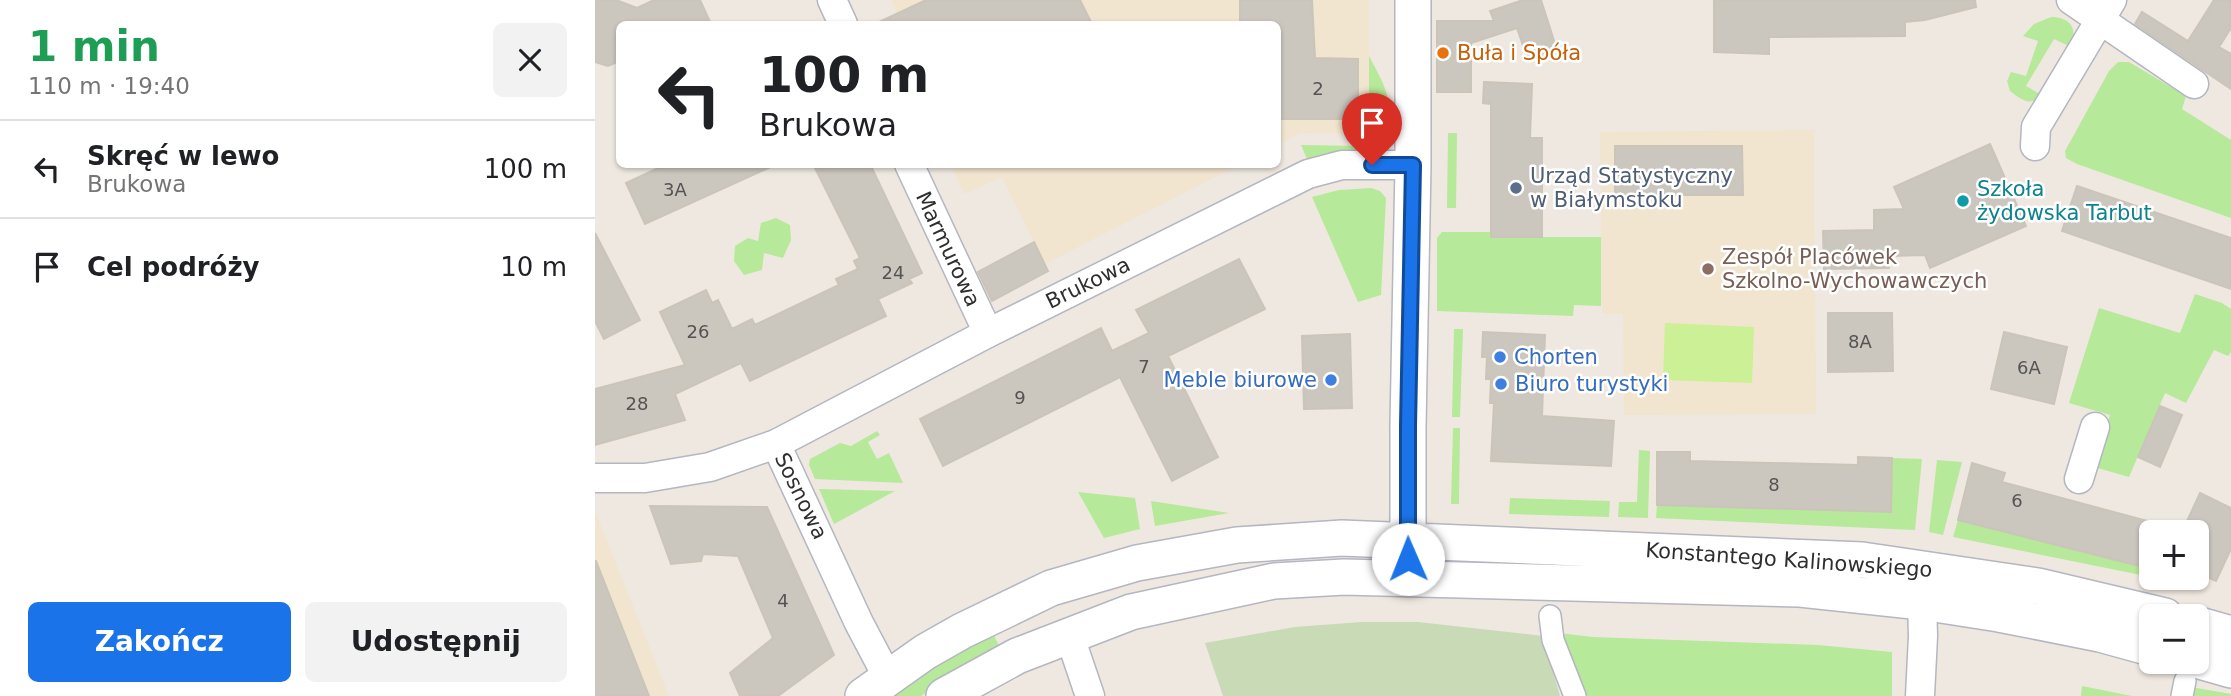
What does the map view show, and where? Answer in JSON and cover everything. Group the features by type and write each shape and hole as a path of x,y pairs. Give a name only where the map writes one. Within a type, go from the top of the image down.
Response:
{"street":[{"path":"832,0 842,21"},
{"path":"1408,579 1413,165 1412,0"},
{"path":"2071,0 2105,10 2195,84"},
{"path":"2035,146 2036,127 2105,10"},
{"name":"Brukowa","path":"776,444 988,333 1308,174 1342,165 1413,165"},
{"name":"Marmurowa","path":"911,168 988,333"},
{"path":"2079,479 2095,427"},
{"name":"Sosnowa","path":"595,478 645,478 709,467 776,444 859,623 875,687"},
{"name":"Konstantego Kalinowskiego","path":"875,687 925,652 962,631 1051,588 1137,563 1237,545 1342,538 1796,556 1922,568 2038,586 2139,610"},
{"path":"1920,696 1922,568"},
{"name":"Konstantego Kalinowskiego","path":"944,696 1017,656 1131,612 1274,581 1344,577 1800,589 1922,602 2051,624 2139,645"},
{"path":"1051,588 1090,696"},
{"path":"1550,616 1553,640 1575,696"},
{"path":"2209,628 2231,634"},
{"path":"2188,679 2231,670"}],"shaded area":[{"path":"892,0 1369,0 1369,134 1300,133 1281,143 1281,21 900,21"},
{"name":"Zespół Placówek Szkolno-Wychowawczych","path":"1814,130 1816,414 1624,415 1623,314 1602,314 1600,132"},
{"path":"952,168 1233,168 1045,264 1002,177 964,194"},
{"path":"595,511 669,696 595,696"}],"green space":[{"path":"2051,17 2064,19 2071,25 2073,41 2071,47 2054,39 2026,86 2042,95 2034,101 2026,101 2010,91 2007,81 2011,72 2026,76 2038,41 2023,36 2034,24"},
{"path":"1369,56 1384,85 1389,105 1386,125 1379,134 1369,134"},
{"path":"2118,62 2129,62 2186,96 2182,109 2231,140 2231,218 2066,158 2065,151 2109,71"},
{"path":"1448,133 1457,133 1456,208 1447,208"},
{"path":"1301,145 1361,146 1363,151 1320,155 1307,159"},
{"path":"1371,188 1380,191 1386,198 1381,295 1358,302 1312,197 1339,190"},
{"path":"776,218 790,225 791,240 783,258 764,253 762,270 744,275 734,261 735,246 748,238 758,241 761,223"},
{"path":"1442,232 1491,232 1491,237 1601,237 1601,306 1574,305 1573,316 1437,311 1437,238"},
{"path":"2195,294 2231,309 2231,352 2228,356 2214,350 2186,403 2165,393 2129,477 2094,467 2110,415 2069,403 2099,308 2180,333"},
{"path":"1665,323 1754,327 1752,383 1663,380"},
{"path":"1454,329 1463,329 1460,417 1452,417"},
{"path":"1453,428 1460,428 1459,504 1451,504"},
{"path":"877,431 880,435 868,442 877,459 889,453 903,483 815,479 809,465 810,459 840,443 851,446"},
{"path":"1639,450 1650,451 1648,518 1618,517 1619,502 1637,502"},
{"path":"1892,458 1922,459 1915,530 1656,518 1657,505 1891,512"},
{"path":"1937,460 1962,462 1943,535 1929,532"},
{"path":"819,489 895,491 834,524"},
{"path":"1078,492 1135,498 1140,529 1104,538"},
{"path":"1510,498 1610,501 1609,517 1509,514"},
{"path":"1151,501 1229,513 1155,526"},
{"path":"1958,520 2139,566 2139,575 1953,537"},
{"path":"1361,622 1418,622 1543,636 1560,696 1223,696 1205,643 1295,627"},
{"path":"992,631 1001,650 921,696 886,696"},
{"path":"1559,633 1593,637 1818,645 1892,652 1892,696 1580,696"},
{"path":"2082,686 2132,696 2081,696"},
{"path":"2194,689 2231,696 2193,696"}],"building":[{"path":"595,0 616,0 637,8 654,0 700,0 710,21 616,21 616,62 608,66 595,62"},
{"path":"926,0 1080,0 1090,21 881,21"},
{"path":"1240,0 1312,0 1315,58 1358,59 1358,119 1281,119 1281,21 1240,21"},
{"path":"1523,0 1541,0 1557,50 1528,60 1517,28 1471,43 1471,92 1437,92 1437,21 1494,21 1490,11"},
{"path":"1714,0 1975,0 1976,7 1925,20 1905,22 1905,36 1769,37 1769,54 1714,52"},
{"path":"2214,0 2231,0 2231,28 2219,47 2231,54 2231,89 2135,24 2142,12 2188,41"},
{"name":"Urząd Statystyczny w Białymstoku","path":"1484,82 1532,84 1530,138 1542,138 1542,237 1491,237 1491,104 1483,103"},
{"path":"1990,144 2026,226 1930,268 1925,255 1889,256 1889,268 1824,269 1823,231 1874,230 1874,210 1904,209 1894,187"},
{"path":"1615,146 1742,146 1743,195 1615,195"},
{"path":"658,168 768,168 645,224 626,183"},
{"path":"815,168 872,168 922,273 909,279 912,283 878,299 886,316 750,381 741,363 675,394 685,420 595,445 595,389 685,365 660,312 706,290 712,303 718,300 732,329 752,319 755,325 839,285 836,279 858,269 854,261 860,258"},
{"path":"2077,186 2231,238 2231,289 2062,231"},
{"path":"595,233 640,320 604,339 595,321"},
{"path":"1034,242 1048,271 992,301 978,272"},
{"path":"1239,259 1265,309 1168,356 1218,457 1172,481 1120,377 943,466 920,419 1101,328 1112,351 1149,333 1136,310"},
{"path":"1828,313 1892,313 1893,371 1828,372"},
{"path":"1483,332 1545,335 1542,416 1614,421 1611,466 1491,461 1494,403 1490,403 1491,379 1486,379 1487,357 1482,357"},
{"path":"2004,332 2067,347 2054,404 1991,389"},
{"path":"1350,334 1352,408 1304,409 1302,336"},
{"path":"2160,406 2182,415 2160,467 2138,457"},
{"path":"1657,452 1690,452 1690,461 1858,465 1858,457 1892,458 1891,512 1657,505"},
{"path":"1972,463 2005,473 2002,482 2144,520 2139,520 2139,566 1958,520"},
{"path":"2200,493 2231,508 2231,549 2216,581 2209,578 2209,520 2188,520"},
{"path":"650,506 767,507 834,655 778,696 740,696 730,673 773,638 738,556 703,554 701,561 671,564"},
{"path":"596,561 649,696 595,696"}],"place":[{"name":"Buła i Spóła","path":"1443,53"},
{"name":"Urząd Statystyczny w Białymstoku","path":"1516,188"},
{"name":"Szkoła żydowska Tarbut","path":"1963,201"},
{"name":"Zespół Placówek Szkolno-Wychowawczych","path":"1708,269"},
{"name":"Chorten","path":"1500,357"},
{"name":"Meble biurowe","path":"1331,380"},
{"name":"Biuro turystyki","path":"1501,384"}],"route":[{"path":"1372,165 1413,165 1408,559"}]}
